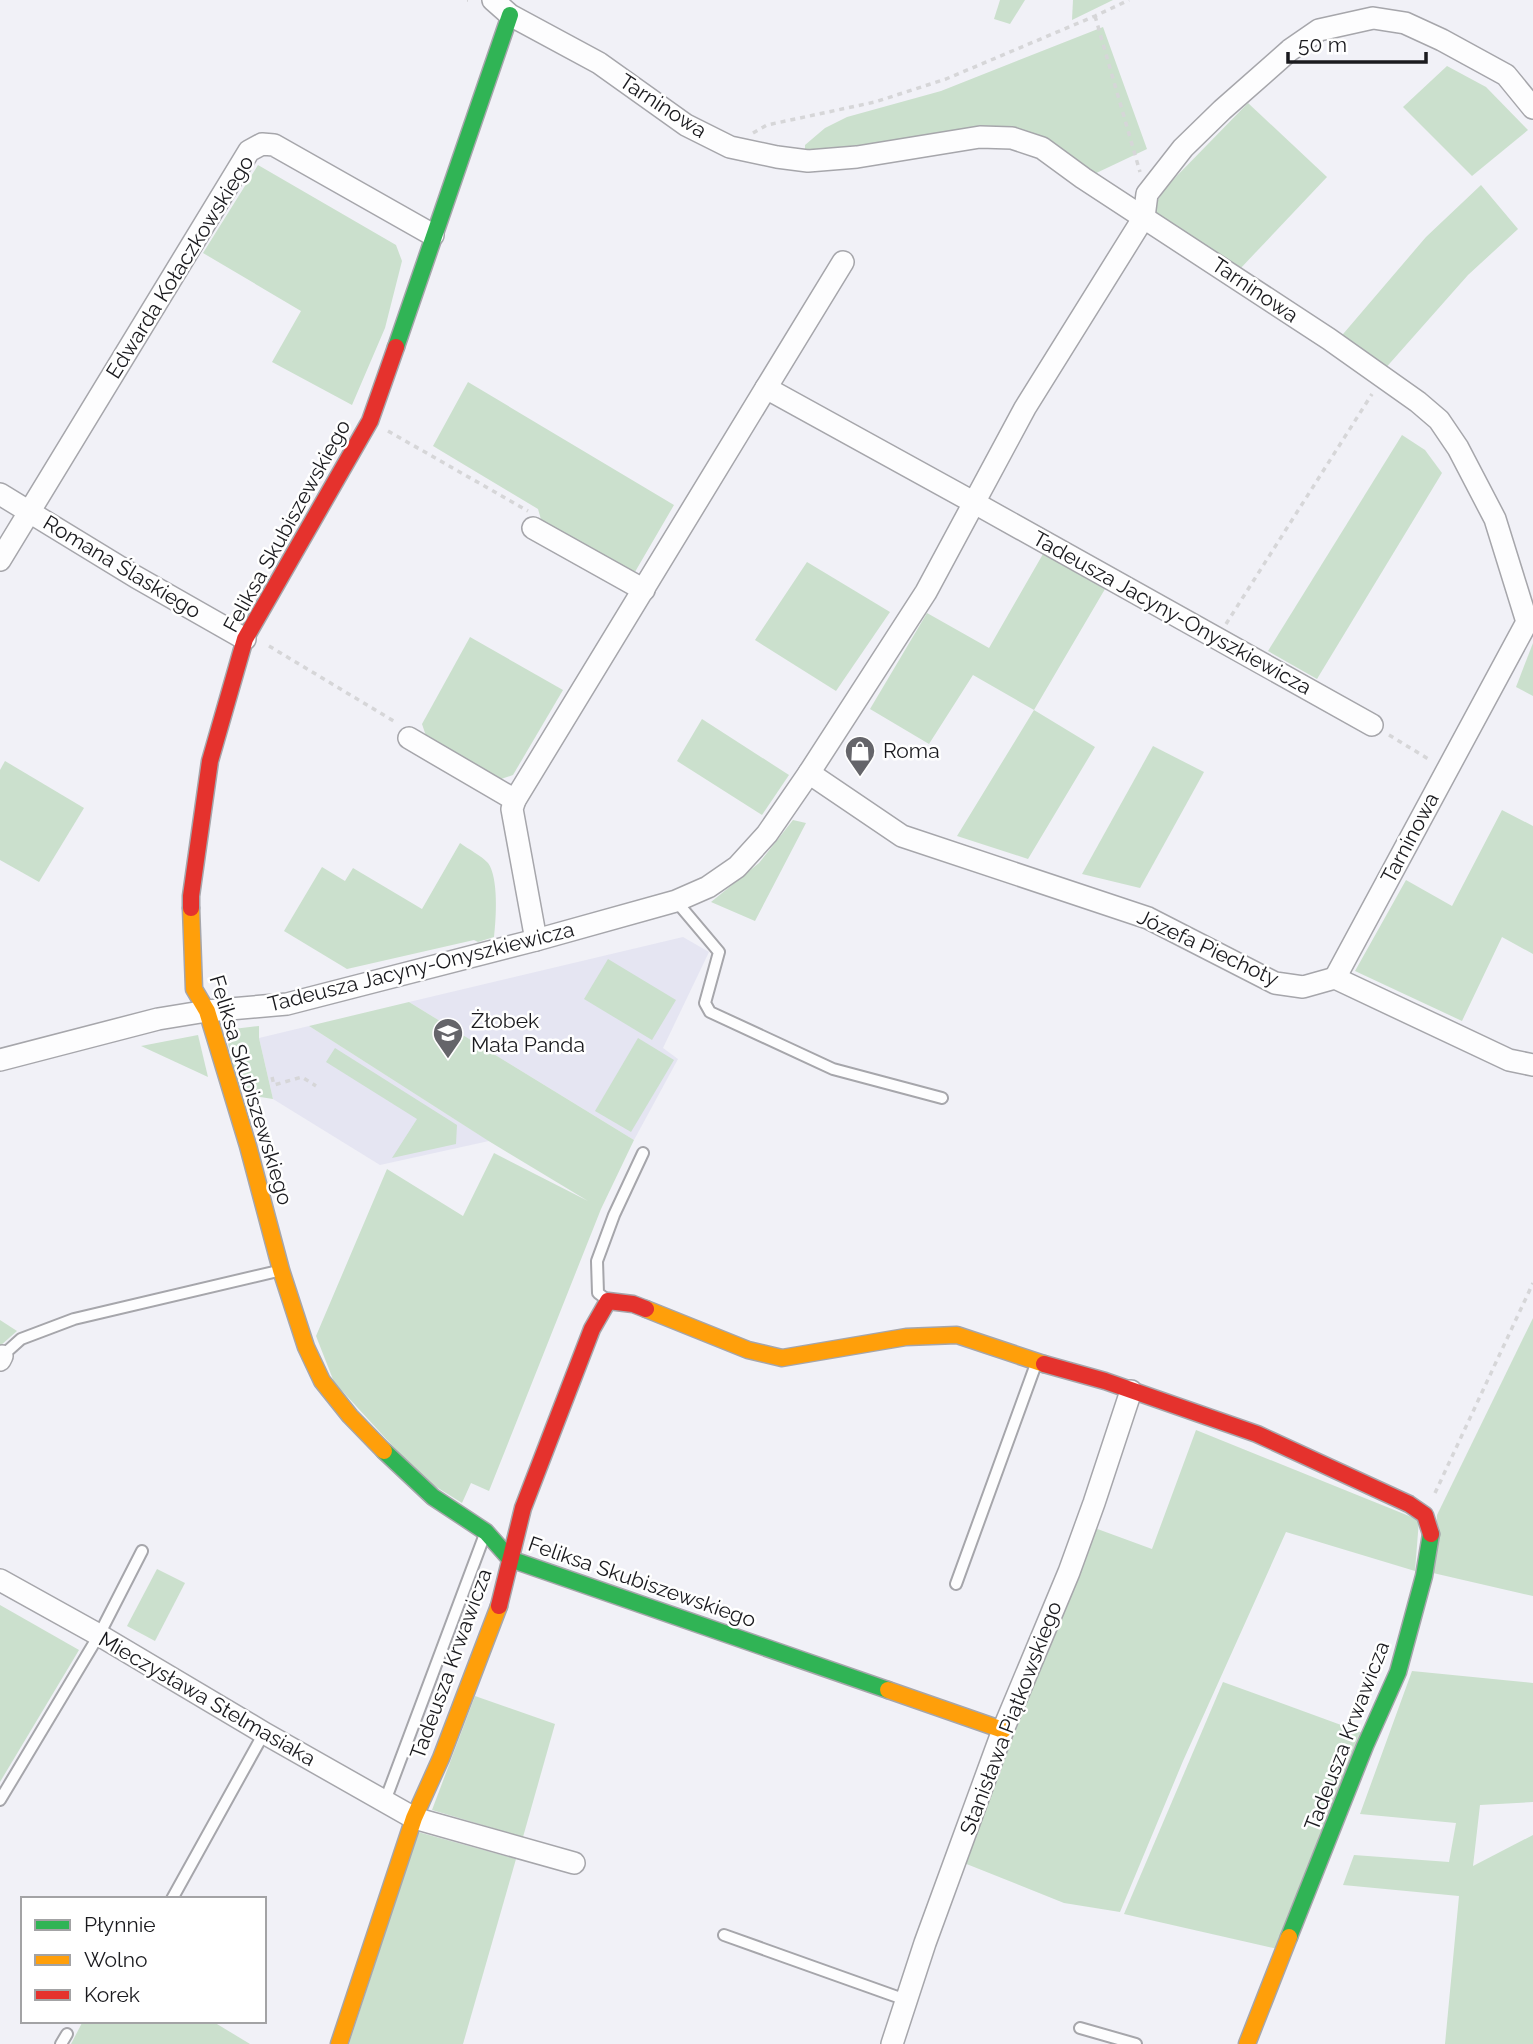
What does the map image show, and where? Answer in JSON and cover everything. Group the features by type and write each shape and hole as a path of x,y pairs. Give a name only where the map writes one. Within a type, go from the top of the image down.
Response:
{"street":[{"name":"Tarninowa","path":"493,0 599,63 686,125 730,146 808,161 857,158 979,137 1012,138 1042,148 1317,332 1418,402 1439,420 1458,449 1495,519 1530,619 1335,978"},
{"name":"Feliksa Skubiszewskiego","path":"512,11 370,421 245,639 210,761 191,896 194,989 207,1011 248,1146 281,1270 306,1347 322,1381 350,1416 395,1463 433,1497 486,1532 510,1559 1003,1730"},
{"path":"1147,194 1183,148 1222,110 1290,51 1319,30 1373,18 1405,23 1506,75 1533,108"},
{"name":"Edwarda Kołaczkowskiego","path":"0,560 249,151 262,144 274,145 433,235"},
{"name":"Tadeusza Jacyny-Onyszkiewicza","path":"0,1060 158,1018 287,1004 536,940 676,901 708,887 737,867 767,834 809,773 926,592 1025,408 1144,217 1147,194"},
{"path":"536,940 512,809 515,800 844,262"},
{"path":"766,388 974,502"},
{"name":"Romana Ślaskiego","path":"0,494 136,577 245,639"},
{"name":"Tadeusza Jacyny-Onyszkiewicza","path":"974,502 1372,725"},
{"path":"533,528 644,590"},
{"path":"409,738 515,800"},
{"name":"Józefa Piechoty","path":"809,773 902,836 1148,918 1275,982 1303,987 1335,978"},
{"path":"1335,978 1509,1060 1533,1065"},
{"path":"608,1301 633,1304 748,1350 782,1358 906,1337 957,1335 1105,1381 1257,1434 1409,1504 1425,1515"},
{"name":"Tadeusza Krwawicza","path":"339,2044 414,1818 441,1758 500,1602 523,1508 592,1329 608,1301"},
{"name":"Stanisława Piątkowskiego","path":"892,2044 1003,1730 1069,1572 1131,1391"},
{"name":"Tadeusza Krwawicza","path":"1247,2044 1365,1746 1398,1672 1424,1576 1432,1535 1425,1515"},
{"name":"Mieczysława Stelmasiaka","path":"0,1580 414,1818 574,1863"}],"lane":[{"path":"676,901 719,952 705,1003 710,1012 831,1068 942,1098"},
{"path":"608,1301 598,1293 597,1261 614,1215 643,1153"},
{"path":"1,1358 21,1339 74,1319 281,1270"},
{"path":"956,1584 1037,1362"},
{"path":"385,1801 486,1532"},
{"path":"0,1800 99,1635 142,1551"},
{"path":"173,1897 264,1733"},
{"path":"724,1935 906,2000"},
{"path":"1080,2028 1136,2044"}],"path":[{"path":"730,146 767,125 875,102 946,79 1129,0"},
{"path":"1095,16 1147,194"},
{"path":"1217,639 1382,377"},
{"path":"370,421 533,514 533,528"},
{"path":"245,639 261,641 273,648 405,728 409,738"},
{"path":"1372,725 1447,770"},
{"path":"272,1077 274,1085 302,1077 316,1086"},
{"path":"1425,1515 1533,1283"}],"shaded area":[{"path":"683,937 709,952 663,1048 678,1059 634,1140 409,1002"},
{"path":"309,1026 489,1141 380,1165 273,1099 259,1038"}],"green space":[{"path":"1000,0 1025,0 1010,24 994,19"},
{"path":"1073,0 1113,0 1072,20"},
{"path":"1103,27 1147,149 1090,176 1043,144 805,154 805,145 825,128 847,117 941,91"},
{"path":"1447,66 1486,87 1528,130 1472,176 1403,107"},
{"path":"1248,103 1327,177 1239,270 1151,211 1166,187"},
{"path":"258,165 396,245 402,261 385,328 352,405 272,362 301,311 203,253"},
{"path":"1481,185 1518,229 1468,275 1383,371 1338,340 1426,237"},
{"path":"468,382 674,505 632,577 542,523 538,509 433,446"},
{"path":"1402,435 1425,450 1442,473 1317,679 1268,651"},
{"path":"1043,554 1105,589 1034,710 973,675 929,744 870,709 927,613 989,648"},
{"path":"807,562 890,612 836,691 755,640"},
{"path":"470,637 563,690 513,775 501,779 426,736 422,724"},
{"path":"1533,643 1533,696 1516,687"},
{"path":"1034,710 1095,747 1028,859 957,836"},
{"path":"702,719 789,775 762,815 677,761"},
{"path":"1153,746 1204,772 1140,888 1082,874"},
{"path":"5,761 84,808 39,882 0,860 0,770"},
{"path":"1502,810 1533,826 1533,954 1502,937 1462,1021 1355,971 1406,880 1452,906"},
{"path":"793,820 806,823 755,921 711,902 759,863"},
{"path":"460,843 488,863 494,878 494,937 347,969 284,931 322,867 345,881 353,868 422,909"},
{"path":"608,959 676,1000 652,1040 584,999"},
{"path":"409,1002 634,1140 601,1209 489,1491 471,1483 462,1503 422,1478 334,1382 316,1336 387,1169 463,1216 494,1153 588,1201 309,1026"},
{"path":"259,1026 259,1038 273,1099 248,1095 238,1089 225,1030"},
{"path":"198,1035 208,1077 141,1046"},
{"path":"638,1038 674,1060 631,1132 595,1111"},
{"path":"335,1048 457,1125 456,1144 392,1158 417,1119 326,1062"},
{"path":"1533,1318 1533,1596 1433,1573 1437,1515"},
{"path":"0,1320 17,1331 0,1346"},
{"path":"1196,1430 1419,1520 1415,1571 1286,1532 1183,1761 1120,1912 1064,1903 964,1863 1092,1527 1152,1549"},
{"path":"157,1569 185,1583 155,1641 127,1626"},
{"path":"0,1605 79,1650 0,1782"},
{"path":"1412,1671 1533,1683 1533,1802 1480,1805 1473,1866 1533,1835 1533,2044 1445,2044 1459,1896 1343,1885 1354,1855 1449,1862 1456,1823 1360,1814"},
{"path":"1223,1682 1363,1733 1278,1949 1124,1914"},
{"path":"475,1696 555,1724 523,1837 432,1810"},
{"path":"418,1832 516,1859 463,2044 349,2044"},
{"path":"82,2023 215,2023 250,2044 71,2044"}],"traffic: fast":[{"path":"396,347 510,15"},
{"path":"384,1451 433,1497 486,1532 510,1559 888,1690"},
{"path":"1289,1937 1365,1746 1398,1672 1424,1576 1431,1534"}],"traffic: slow":[{"path":"191,908 194,989 207,1011 248,1146 281,1270 306,1347 322,1381 350,1416 384,1451"},
{"path":"646,1309 748,1350 782,1358 906,1337 957,1335 1044,1364"},
{"path":"339,2044 414,1818 441,1758 499,1606"},
{"path":"888,1690 1003,1730"},
{"path":"1247,2044 1289,1937"}],"traffic: jam":[{"path":"191,908 210,761 245,639 370,421 396,347"},
{"path":"499,1606 523,1508 592,1329 608,1301 633,1304 646,1309"},
{"path":"1044,1364 1105,1381 1257,1434 1409,1504 1425,1515 1431,1534"}],"place":[{"name":"Roma","path":"860,778"},
{"name":"Żłobek Mała Panda","path":"448,1060"}]}
